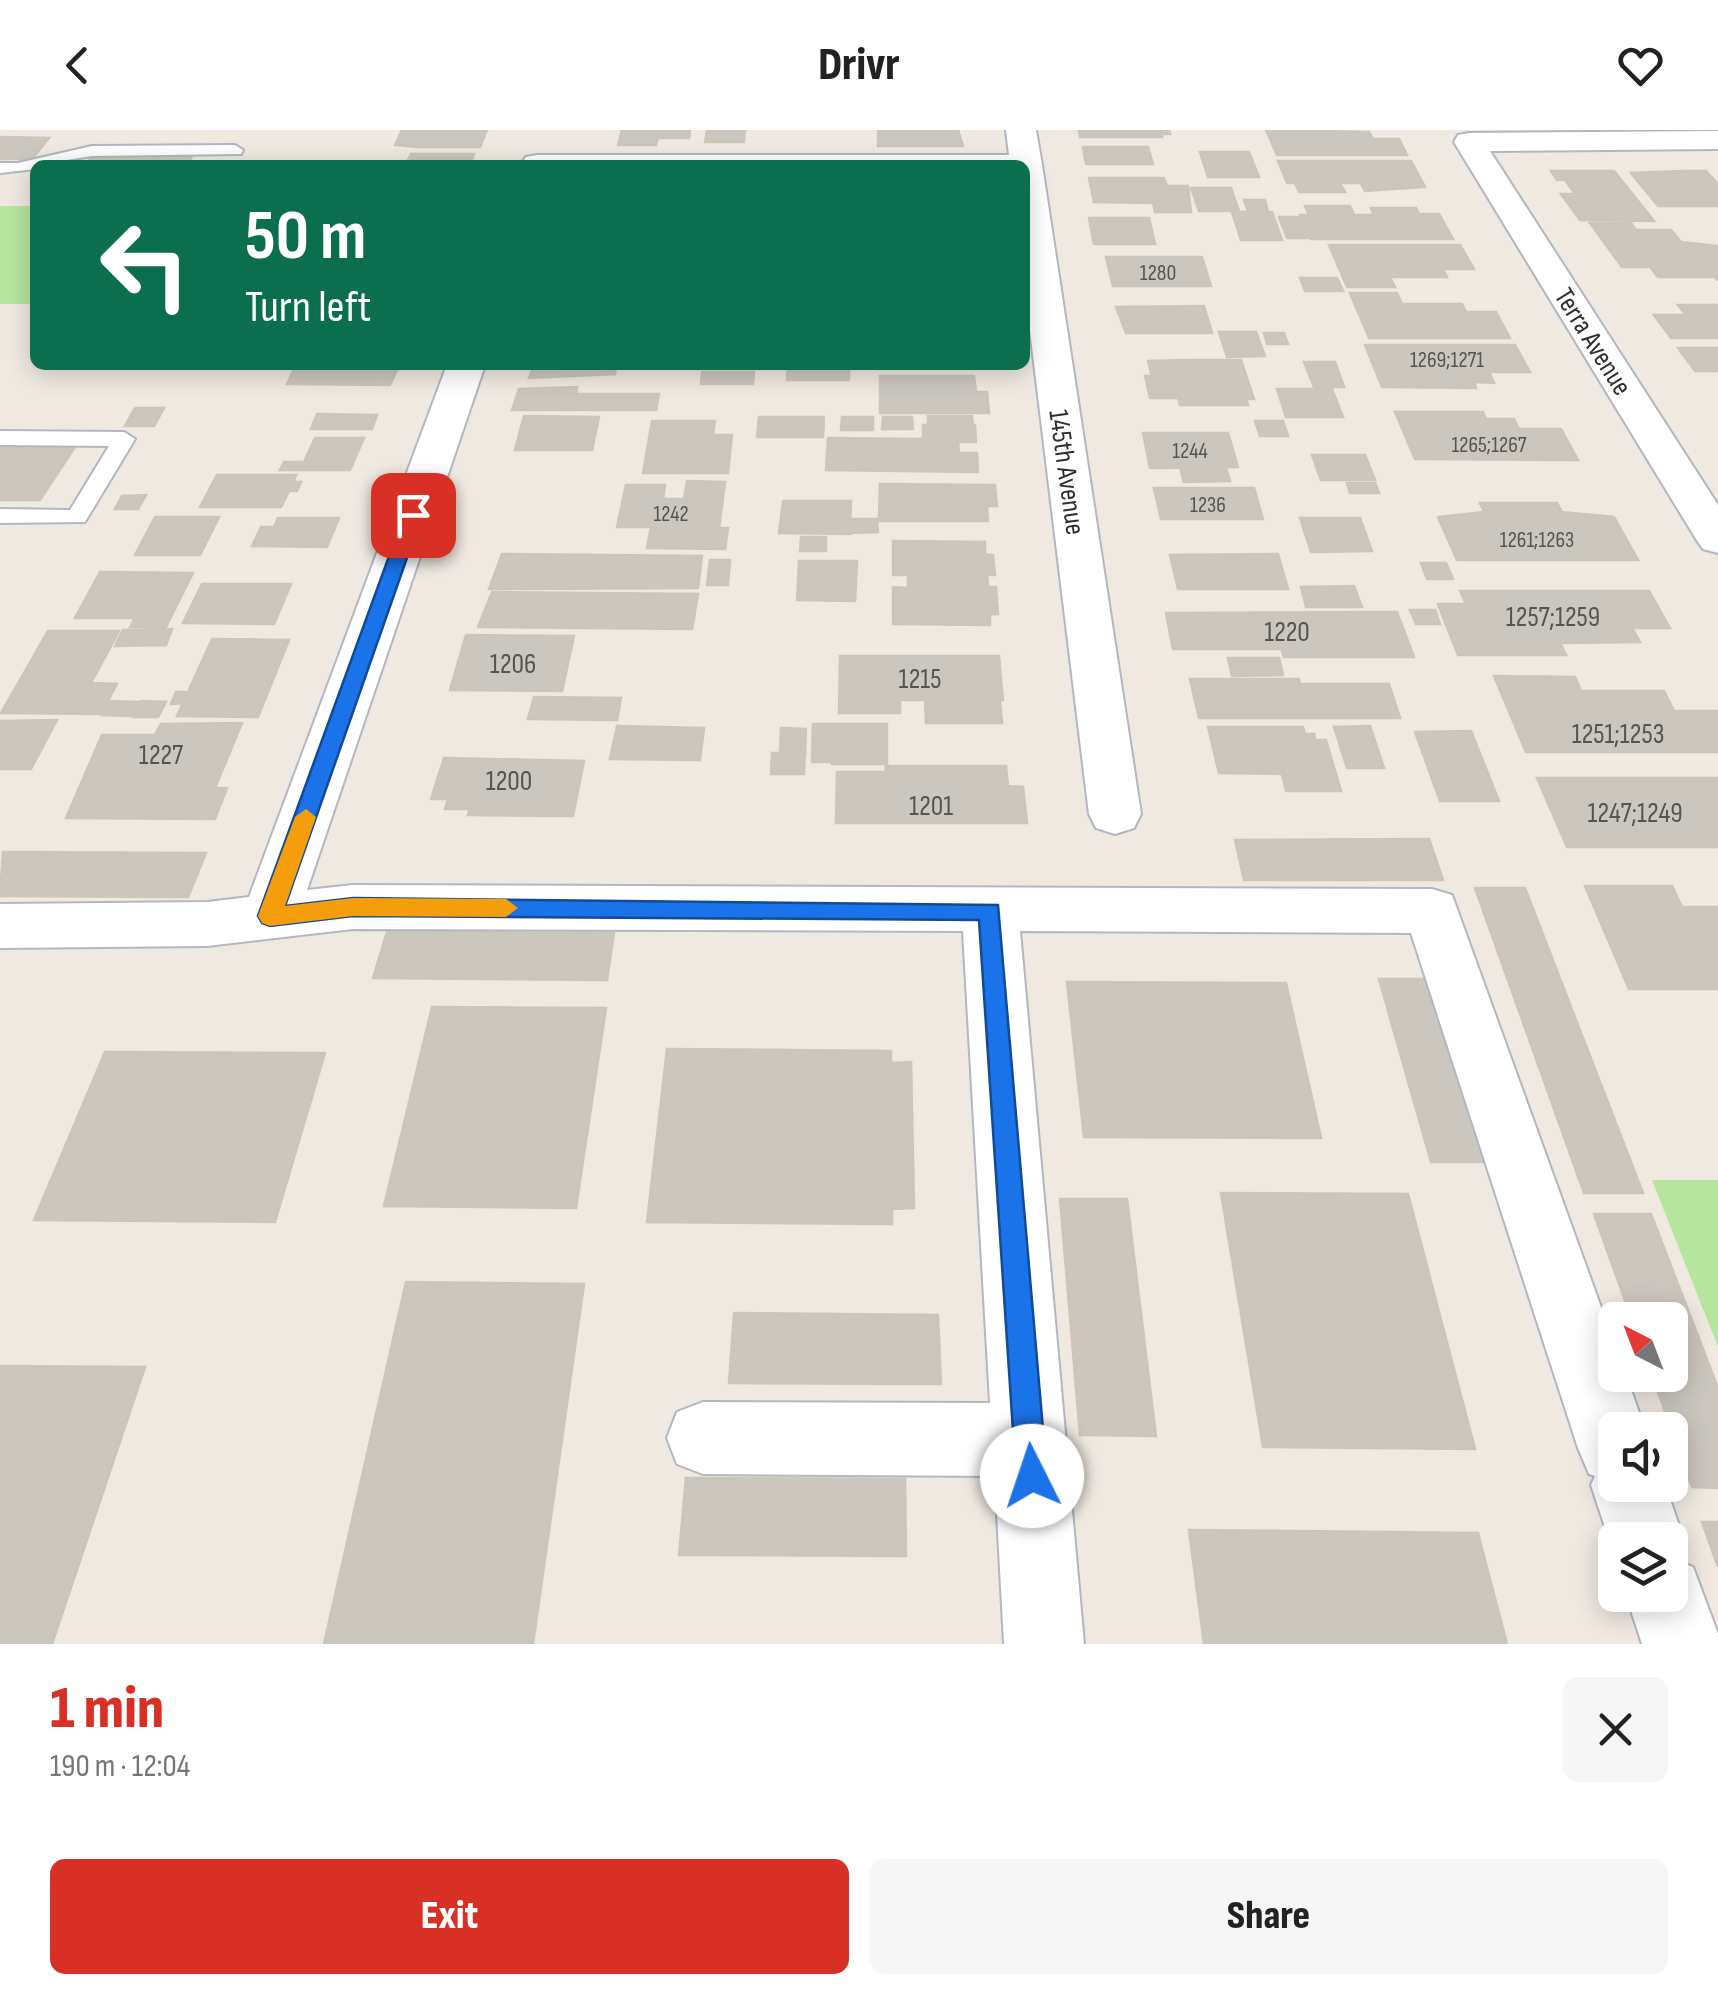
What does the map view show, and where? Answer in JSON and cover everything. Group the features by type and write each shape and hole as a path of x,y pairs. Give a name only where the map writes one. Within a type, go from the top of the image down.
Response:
{"street":[{"path":"539,160 549,130"},
{"name":"145th Avenue","path":"1021,130 1025,160"},
{"name":"Terra Avenue","path":"1715,529 1469,142 1718,140"},
{"name":"145th Avenue","path":"1030,193 1116,814"},
{"path":"270,916 464,370"},
{"path":"0,926 208,924 353,907 1432,911 1603,1412"},
{"path":"990,911 1044,1644"},
{"path":"704,1438 1029,1440"},
{"path":"1671,1612 1682,1644"}],"lane":[{"path":"48,160 92,151 235,150 228,160"},
{"path":"0,438 124,438 78,517 0,516"}],"green space":[{"path":"0,206 30,206 30,304 0,304"},
{"path":"1652,1180 1718,1180 1718,1347"}],"building":[{"path":"402,130 487,130 480,147 418,147 395,145"},
{"path":"622,130 690,130 689,138 658,138 656,145 618,145"},
{"path":"707,130 745,130 744,142 705,142"},
{"path":"958,130 963,146 878,146 878,131"},
{"path":"1079,130 1169,130 1170,134 1080,137"},
{"path":"1266,130 1369,132 1373,139 1399,139 1407,155 1277,155"},
{"path":"0,137 49,138 32,159 0,159"},
{"path":"1083,147 1148,147 1153,164 1086,164"},
{"path":"1200,152 1249,152 1259,177 1208,177"},
{"path":"411,154 474,154 472,160 408,160"},
{"path":"92,156 192,156 190,160 89,160"},
{"path":"1278,161 1411,161 1425,187 1365,191 1361,183 1340,183 1345,192 1299,192 1295,183 1287,183"},
{"path":"1551,171 1614,171 1654,221 1580,220 1561,194 1575,194 1565,180 1557,180"},
{"path":"1706,171 1718,184 1718,206 1658,206 1631,173"},
{"path":"1089,178 1164,178 1167,186 1188,186 1191,212 1155,212 1153,203 1094,202"},
{"path":"1191,188 1231,188 1239,211 1199,211"},
{"path":"1244,200 1265,200 1268,211 1248,211"},
{"path":"1305,206 1350,206 1354,215 1374,215 1371,208 1416,208 1419,214 1439,214 1453,239 1311,239 1300,215 1309,215"},
{"path":"1232,212 1272,212 1282,240 1241,240"},
{"path":"1279,217 1301,217 1310,238 1287,238"},
{"path":"1089,218 1149,218 1155,244 1094,244"},
{"path":"1590,223 1631,223 1636,230 1671,230 1681,242 1718,246 1718,280 1658,277 1650,267 1622,267"},
{"path":"1329,245 1460,245 1474,269 1443,269 1447,277 1390,277 1395,287 1347,287"},
{"path":"1106,257 1202,257 1211,286 1113,286"},
{"path":"1300,278 1337,278 1343,291 1305,291"},
{"path":"1350,293 1397,293 1402,304 1462,304 1466,312 1496,312 1510,338 1369,338"},
{"path":"1678,305 1718,305 1718,338 1671,338 1654,315 1686,315"},
{"path":"1204,306 1212,333 1126,333 1116,307"},
{"path":"1219,332 1256,332 1265,356 1227,357"},
{"path":"1264,333 1284,333 1288,344 1267,344"},
{"path":"1365,345 1515,345 1530,372 1489,372 1494,383 1474,382 1476,388 1382,387"},
{"path":"1678,348 1718,348 1718,371 1695,371"},
{"path":"1241,360 1254,399 1246,399 1248,405 1180,405 1178,398 1150,398 1145,376 1152,376 1148,361"},
{"path":"1304,362 1335,362 1344,387 1314,387"},
{"path":"294,370 397,370 390,385 287,384"},
{"path":"532,370 615,370 615,374 529,378"},
{"path":"788,370 849,370 849,380 787,380"},
{"path":"702,372 754,372 753,384 701,384"},
{"path":"880,376 974,376 976,392 987,392 989,413 880,413"},
{"path":"577,387 576,394 659,394 656,410 512,410 519,389"},
{"path":"1277,389 1332,389 1343,417 1286,417"},
{"path":"135,408 164,408 154,426 125,426"},
{"path":"1395,412 1483,412 1486,419 1514,419 1519,429 1561,429 1578,460 1415,459"},
{"path":"317,414 377,415 372,429 311,429"},
{"path":"524,416 599,417 592,450 515,450"},
{"path":"928,416 972,416 973,425 928,425"},
{"path":"759,417 824,417 823,437 757,437"},
{"path":"842,417 873,417 873,430 841,430"},
{"path":"883,417 912,417 913,429 882,429"},
{"path":"652,421 715,421 713,435 732,435 728,473 643,473"},
{"path":"1255,421 1283,421 1288,436 1260,436"},
{"path":"923,425 975,425 976,442 958,442 959,453 977,453 978,472 826,470 828,438 923,439"},
{"path":"1143,433 1228,433 1238,467 1150,468"},
{"path":"315,438 364,438 350,470 280,470 284,462 304,462"},
{"path":"0,447 75,447 40,500 0,500"},
{"path":"1312,455 1365,455 1375,480 1321,480"},
{"path":"1180,468 1226,468 1230,481 1184,482"},
{"path":"217,475 296,475 293,482 301,482 297,491 289,491 281,507 200,507"},
{"path":"687,481 725,482 719,528 728,528 725,549 647,548 651,527 617,527 626,485 665,485 663,499 684,499"},
{"path":"1347,483 1375,483 1379,493 1350,493"},
{"path":"880,484 995,485 997,506 987,506 988,521 879,521"},
{"path":"1154,488 1254,488 1263,519 1161,519"},
{"path":"146,495 138,509 115,509 122,496"},
{"path":"783,501 851,501 850,534 779,533"},
{"path":"1480,503 1557,503 1562,512 1614,517 1638,560 1457,560 1438,517 1484,512"},
{"path":"155,517 219,517 200,555 135,555"},
{"path":"278,518 339,518 327,547 252,546 261,527 274,527"},
{"path":"1300,518 1360,518 1372,551 1311,552"},
{"path":"850,519 877,519 878,532 850,533"},
{"path":"801,537 826,537 826,551 800,551"},
{"path":"893,541 985,542 985,554 993,555 995,575 987,575 988,587 996,587 998,614 990,614 990,625 893,624 893,587 908,588 908,575 893,575"},
{"path":"502,554 702,556 698,588 489,589"},
{"path":"1278,554 1288,589 1178,589 1170,555"},
{"path":"710,560 730,560 728,585 707,585"},
{"path":"799,561 857,561 855,601 797,600"},
{"path":"1421,563 1446,563 1453,579 1427,579"},
{"path":"100,572 193,573 166,627 130,627 135,618 75,618"},
{"path":"202,584 291,584 274,624 183,623"},
{"path":"1354,586 1362,607 1306,607 1301,587"},
{"path":"1460,591 1649,591 1670,628 1632,628 1640,642 1560,643 1566,655 1458,655 1438,604 1466,604"},
{"path":"492,592 698,594 692,629 478,627"},
{"path":"1410,610 1435,610 1440,624 1416,624"},
{"path":"1397,612 1414,657 1284,657 1281,649 1173,649 1166,613"},
{"path":"172,629 166,645 115,646 123,630"},
{"path":"48,631 119,631 91,683 117,684 101,714 1,713"},
{"path":"466,635 574,636 562,691 450,690"},
{"path":"212,639 289,640 258,717 177,716 183,703 171,704 176,692 188,692"},
{"path":"840,656 999,656 1003,700 900,700 900,713 839,713"},
{"path":"1228,658 1279,658 1283,675 1232,676"},
{"path":"1494,676 1575,677 1581,691 1664,691 1674,711 1717,711 1718,752 1526,752"},
{"path":"1190,679 1389,684 1400,718 1199,718"},
{"path":"534,697 621,698 617,720 528,719"},
{"path":"109,701 138,702 131,716 102,715"},
{"path":"141,701 166,702 158,717 133,717"},
{"path":"925,702 1000,702 1002,723 926,723"},
{"path":"57,720 31,769 0,769 0,721"},
{"path":"242,723 215,788 227,788 215,819 66,818 102,735 155,735 161,724"},
{"path":"813,724 833,724 831,762 812,762"},
{"path":"833,724 887,724 887,764 832,764"},
{"path":"617,726 704,728 700,760 610,759"},
{"path":"1370,726 1384,768 1347,768 1334,727"},
{"path":"1208,727 1303,727 1305,734 1314,734 1315,740 1326,740 1341,791 1286,791 1282,774 1219,773"},
{"path":"781,728 806,729 805,753 780,753"},
{"path":"1471,731 1499,801 1440,801 1415,732"},
{"path":"772,753 805,753 804,774 771,774"},
{"path":"444,758 584,761 573,816 468,815 470,809 445,809 448,799 431,799"},
{"path":"886,766 1006,766 1008,786 1023,787 1027,823 836,823 837,772 886,772"},
{"path":"1537,778 1718,778 1718,847 1567,847"},
{"path":"1429,839 1443,880 1244,880 1235,840"},
{"path":"3,852 206,853 188,897 0,896"},
{"path":"1585,886 1672,886 1682,907 1718,907 1718,989 1629,989"},
{"path":"1475,888 1525,888 1643,1193 1584,1193"},
{"path":"387,932 614,933 607,980 373,978"},
{"path":"1379,979 1432,979 1490,1162 1431,1162"},
{"path":"1067,982 1286,983 1321,1138 1084,1137"},
{"path":"432,1007 606,1008 576,1208 384,1206"},
{"path":"667,1049 891,1051 891,1063 911,1062 914,1208 892,1209 892,1224 647,1222"},
{"path":"105,1052 325,1053 275,1222 34,1220"},
{"path":"1221,1193 1408,1194 1475,1449 1263,1447"},
{"path":"1060,1199 1127,1199 1156,1436 1080,1435"},
{"path":"1594,1214 1651,1214 1685,1302 1626,1302"},
{"path":"406,1282 584,1284 533,1644 324,1644"},
{"path":"1688,1310 1718,1388 1718,1488 1692,1487 1688,1476 1688,1412 1665,1412 1658,1392 1688,1392"},
{"path":"734,1313 938,1315 941,1384 729,1383"},
{"path":"0,1366 145,1367 52,1644 0,1644"},
{"path":"686,1478 905,1479 906,1556 679,1555"},
{"path":"1702,1522 1718,1522 1718,1567"},
{"path":"1189,1530 1478,1533 1507,1644 1204,1644"}],"slow traffic":[{"path":"306,817 270,916 353,907 506,908"}],"route":[{"path":"413,515 270,916 353,907 990,911 1032,1476"}]}
